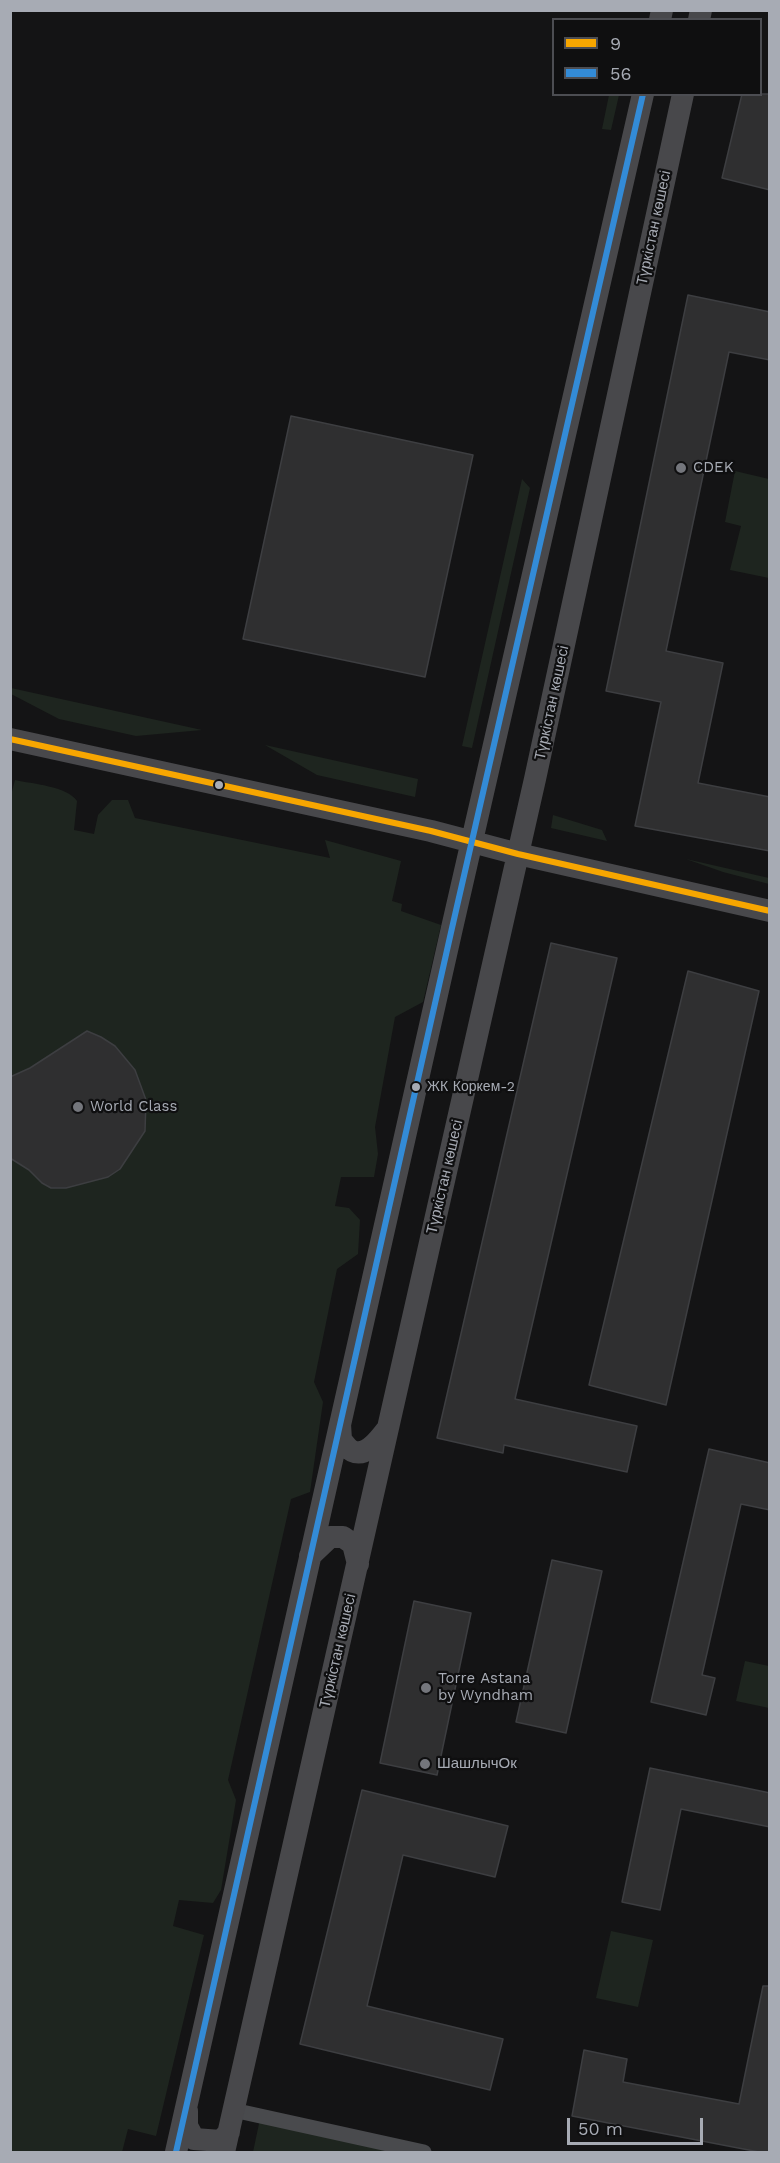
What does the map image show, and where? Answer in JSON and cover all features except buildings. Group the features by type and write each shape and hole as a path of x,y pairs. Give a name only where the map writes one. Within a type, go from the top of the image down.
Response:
{"main road":[{"path":"176,2152 643,96"},
{"name":"Түркістан көшесі","path":"229,2132 536,779 683,96"},
{"path":"10,739 431,831 518,854 770,911"},
{"path":"340,1424 341,1440 352,1450 362,1452 375,1445 389,1426"},
{"path":"310,1556 330,1537 343,1538 353,1544 358,1564"},
{"path":"187,2104 187,2126 194,2139 221,2141 229,2132"}],"street":[{"path":"229,2132 424,2152"}],"shaded area":[{"path":"609,96 619,96 611,130 602,129"},
{"path":"735,471 769,479 769,578 730,570 741,526 725,522"},
{"path":"522,479 530,488 472,748 462,746"},
{"path":"10,688 202,730 136,736 59,719 11,694"},
{"path":"265,745 418,779 415,797 317,775"},
{"path":"15,780 57,789 72,796 77,801 74,830 94,834 98,815 112,800 128,800 135,818 330,858 325,840 401,861 392,901 402,904 401,911 441,925 423,1002 395,1017 375,1127 378,1154 374,1177 341,1177 335,1206 349,1208 360,1220 358,1254 337,1269 314,1382 323,1402 310,1492 291,1499 228,1780 236,1800 221,1890 213,1903 179,1900 173,1926 204,1935 156,2136 128,2129 122,2152 11,2152 10,799"},
{"path":"553,815 602,830 607,841 551,828"},
{"path":"686,859 769,878 769,884 723,872"},
{"path":"745,1661 769,1666 769,1708 736,1701"},
{"path":"611,1931 653,1940 638,2007 596,1998"},
{"path":"260,2119 394,2152 253,2152"}],"transit line":[{"name":"56","path":"176,2152 643,96"},
{"name":"9","path":"10,739 431,831 518,854 770,911"}],"place":[{"name":"CDEK","path":"681,468"},
{"name":"ЖК Коркем-2","path":"416,1087"},
{"name":"World Class","path":"78,1107"},
{"name":"Torre Astana by Wyndham","path":"426,1688"},
{"name":"ШашлычОк","path":"425,1764"}]}
